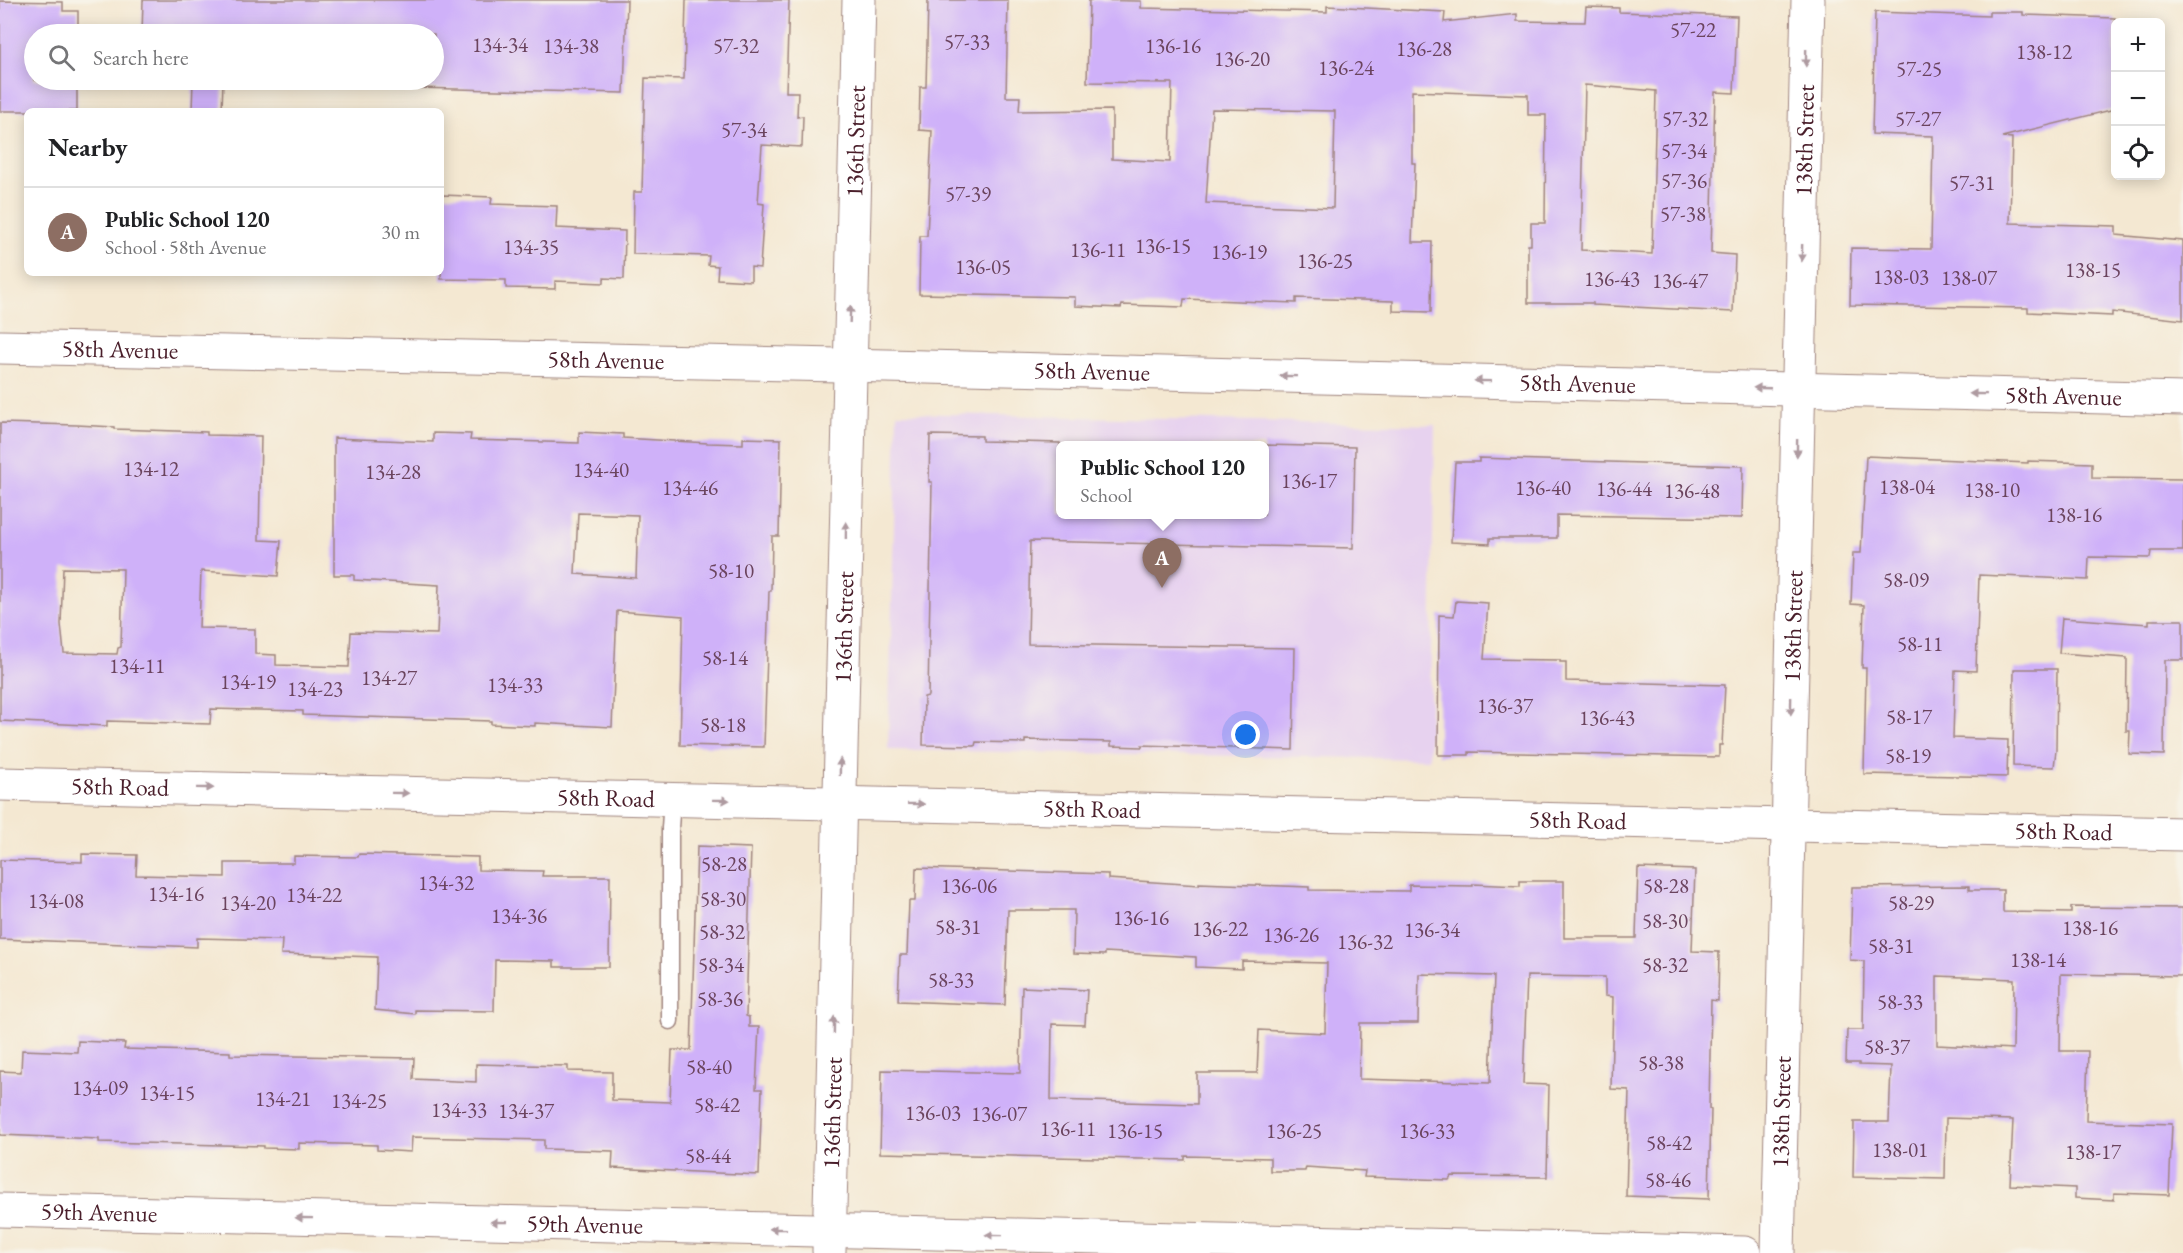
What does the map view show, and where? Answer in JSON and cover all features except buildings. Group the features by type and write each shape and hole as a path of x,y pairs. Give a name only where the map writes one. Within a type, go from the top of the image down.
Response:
{"street":[{"name":"136th Street","path":"830,1242 859,0"},
{"name":"138th Street","path":"1778,1253 1808,0"},
{"name":"58th Avenue","path":"0,347 2183,399"},
{"name":"58th Road","path":"0,784 2183,834"},
{"name":"59th Avenue","path":"0,1210 830,1242 1745,1253"}],"lane":[{"path":"670,1021 672,799"}],"shaded area":[{"path":"897,413 1435,425 1429,759 888,750"}],"place":[{"name":"Public School 120","path":"1162,588"}]}
